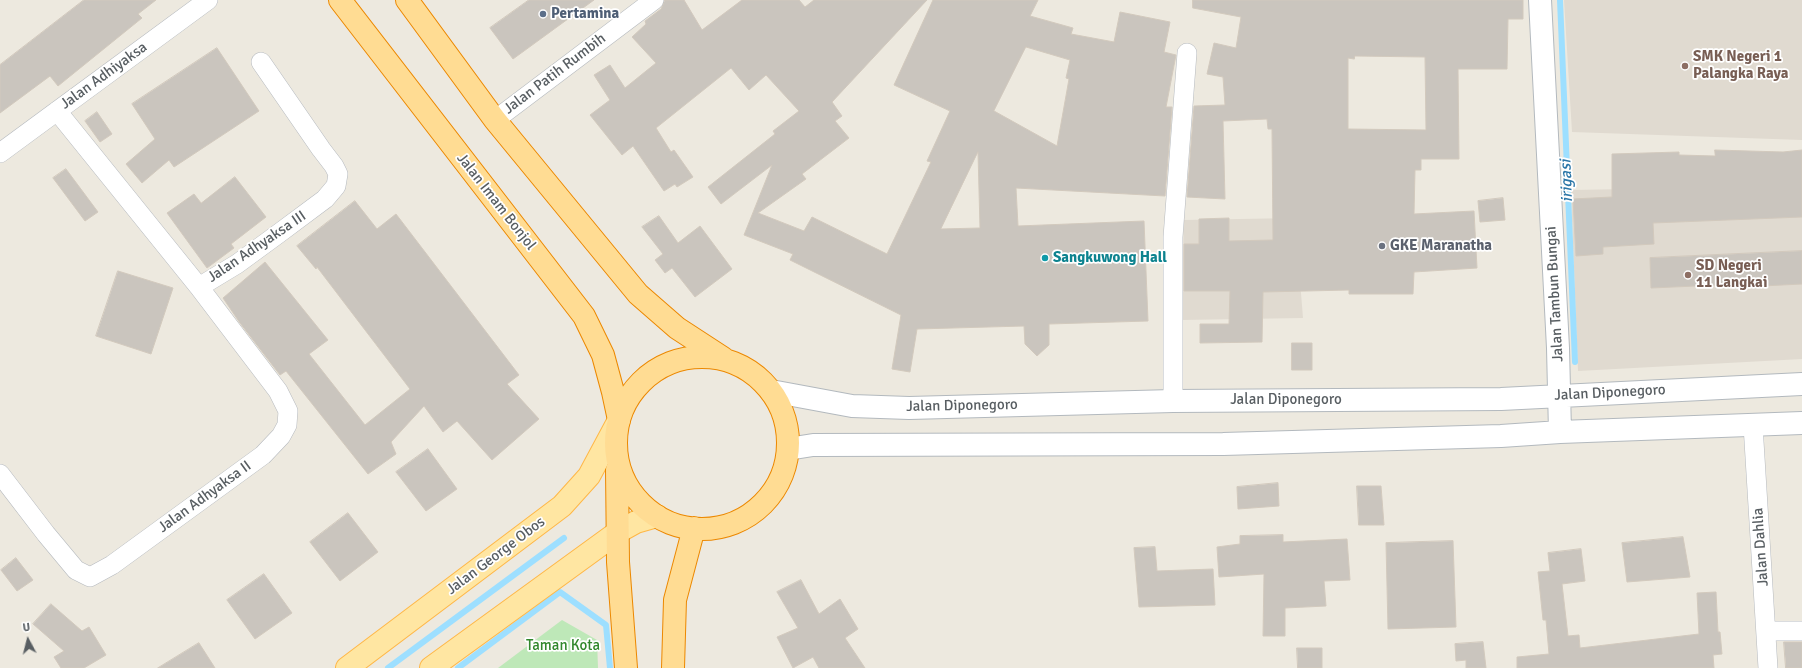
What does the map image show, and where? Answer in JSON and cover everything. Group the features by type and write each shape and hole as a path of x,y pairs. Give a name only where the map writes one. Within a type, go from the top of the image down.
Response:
{"highway":[{"name":"Jalan Imam Bonjol","path":"340,0 584,316 603,356 619,420"},
{"path":"407,0 495,120 638,294 677,328 724,360 750,371 771,391 782,409 787,428 788,449 783,471 773,491 758,508 738,520 717,527 694,528 674,524 657,516 645,507 627,485 617,458"},
{"path":"626,668 620,598 618,532 616,443 619,420 626,402 637,387 651,373 668,364 686,358 705,357 724,360"},
{"path":"673,668 675,600 694,528"}],"main road":[{"name":"Jalan Tambun Bungai","path":"1540,0 1558,348 1560,432"},
{"name":"Jalan Diponegoro","path":"771,391 852,406 909,408 1173,401 1493,399 1802,384"},
{"name":"Jalan George Obos","path":"347,668 562,506 589,476 619,420"},
{"path":"788,449 819,445 1223,444 1501,436 1560,432 1802,423"},
{"path":"431,668 618,532 636,522 657,516"}],"street":[{"name":"Jalan Adhiyaksa","path":"0,153 208,0"},
{"name":"Jalan Patih Rumbih","path":"495,120 654,0"},
{"path":"1173,401 1173,237 1187,53"},
{"name":"Jalan Adhyaksa III","path":"57,111 199,287 237,264 272,239 326,199 336,186 338,174 334,166 261,62"},
{"name":"Jalan Adhyaksa II","path":"0,474 76,570 90,577 112,565 263,455 281,436 287,425 288,411 278,391 199,287"},
{"name":"Jalan Dahlia","path":"1753,425 1768,668"},
{"path":"1766,631 1802,631"}],"shaded area":[{"name":"SMK Negeri 1 Palangka Raya","path":"1564,0 1802,0 1802,140 1572,132"},
{"name":"SD Negeri 11 Langkai","path":"1802,186 1802,359 1578,371 1571,190"},
{"path":"1295,218 1303,318 1181,320 1184,220"}],"green space":[{"name":"Taman Kota","path":"562,620 597,640 598,668 498,668"}],"building":[{"path":"84,0 156,0 138,14 142,18 58,86 50,76 0,113 0,65"},
{"path":"529,0 594,0 513,59 490,28"},
{"path":"665,0 684,0 702,30 742,0 799,0 805,7 814,0 927,0 832,102 842,116 835,121 849,138 802,174 806,179 758,213 804,231 812,217 887,254 931,162 927,161 950,111 894,85 933,0 1038,0 1030,16 1073,28 1071,34 1114,42 1120,12 1170,22 1164,52 1176,55 1166,107 1172,107 1165,196 1016,188 1018,226 1144,221 1148,321 1049,324 1049,345 1037,356 1025,344 1024,326 917,329 910,372 892,369 901,315 790,260 793,254 744,235 772,165 721,204 708,187 775,134 773,131 799,111 766,75 749,90 731,68 656,128 671,152 674,150 693,177 677,187 675,184 664,191 633,146 622,155 590,115 610,100 594,75 610,65 625,88 656,63 632,37 646,24 645,21 661,9","holes":["1026,47 1070,60 1066,78 1069,79 1057,146 994,111","978,152 980,228 941,229"]},
{"path":"1193,0 1523,0 1523,19 1508,19 1507,69 1458,69 1459,159 1421,159 1421,170 1415,170 1414,214 1474,211 1477,268 1414,272 1413,294 1349,294 1349,290 1263,292 1262,342 1200,343 1200,324 1229,324 1230,291 1184,291 1184,244 1199,244 1199,219 1229,218 1229,241 1273,240 1272,129 1268,129 1267,119 1223,121 1225,199 1187,197 1194,106 1225,105 1223,77 1207,74 1214,43 1236,48 1241,17 1193,8","holes":["1355,56 1425,57 1426,130 1348,129 1348,58 1354,59"]},
{"path":"217,48 259,111 174,167 169,160 142,183 126,164 155,139 132,104"},
{"path":"97,112 112,134 100,142 85,121"},
{"path":"1715,150 1783,152 1802,150 1802,217 1653,223 1654,244 1603,247 1603,254 1576,256 1573,199 1612,197 1612,154 1679,152 1679,155 1715,156"},
{"path":"66,169 98,212 85,221 53,178"},
{"path":"235,177 266,217 231,244 234,248 207,268 167,213 194,194 201,203"},
{"path":"1503,198 1505,220 1480,222 1478,201"},
{"path":"355,201 377,229 396,214 519,375 507,384 539,419 492,460 457,421 443,432 424,406 391,442 396,454 368,474 286,371 280,375 240,323 223,298 265,262 328,340 309,354 365,425 410,389 317,267 316,269 297,246"},
{"path":"659,216 678,243 700,226 732,269 695,297 672,268 665,273 655,260 663,254 642,227"},
{"path":"1802,251 1802,284 1762,286 1762,283 1651,288 1650,258"},
{"path":"118,271 173,288 151,354 96,336"},
{"path":"1292,343 1312,343 1312,370 1292,370"},
{"path":"428,449 457,489 426,511 396,472"},
{"path":"1278,483 1279,506 1238,509 1237,487"},
{"path":"1357,486 1381,486 1384,525 1359,525"},
{"path":"348,513 378,552 340,581 310,542"},
{"path":"1283,535 1283,542 1347,539 1350,580 1324,581 1326,606 1285,608 1285,636 1263,636 1264,574 1219,577 1217,547 1240,544 1240,536"},
{"path":"1683,537 1690,577 1627,582 1622,543"},
{"path":"1453,541 1456,627 1388,629 1386,543"},
{"path":"1155,547 1157,571 1213,569 1215,605 1139,607 1134,548"},
{"path":"1581,549 1585,581 1562,584 1568,636 1579,635 1580,648 1699,634 1697,593 1716,592 1718,632 1720,632 1722,654 1713,655 1714,668 1517,668 1517,657 1549,654 1546,620 1543,620 1538,572 1550,571 1548,553"},
{"path":"16,558 33,580 17,591 1,570"},
{"path":"264,574 292,613 255,639 227,600"},
{"path":"801,580 819,614 840,599 858,629 845,638 865,668 819,668 813,657 793,668 777,637 798,628 777,592"},
{"path":"51,604 82,631 89,627 106,655 84,668 61,668 54,657 64,651 33,624"},
{"path":"1483,642 1486,668 1466,668 1466,660 1456,661 1455,644"},
{"path":"1784,642 1802,642 1802,668 1786,668"},
{"path":"199,643 215,668 158,668"},
{"path":"1297,648 1322,648 1322,668 1298,668"}],"waterway":[{"name":"irigasi","path":"1560,0 1575,362"},
{"path":"388,668 564,538"},
{"path":"458,668 560,592 606,625 610,668"}],"place":[{"name":"Pertamina","path":"543,14"},
{"name":"SMK Negeri 1 Palangka Raya","path":"1685,66"},
{"name":"GKE Maranatha","path":"1382,246"},
{"name":"Sangkuwong Hall","path":"1045,258"},
{"name":"SD Negeri 11 Langkai","path":"1688,275"}]}
